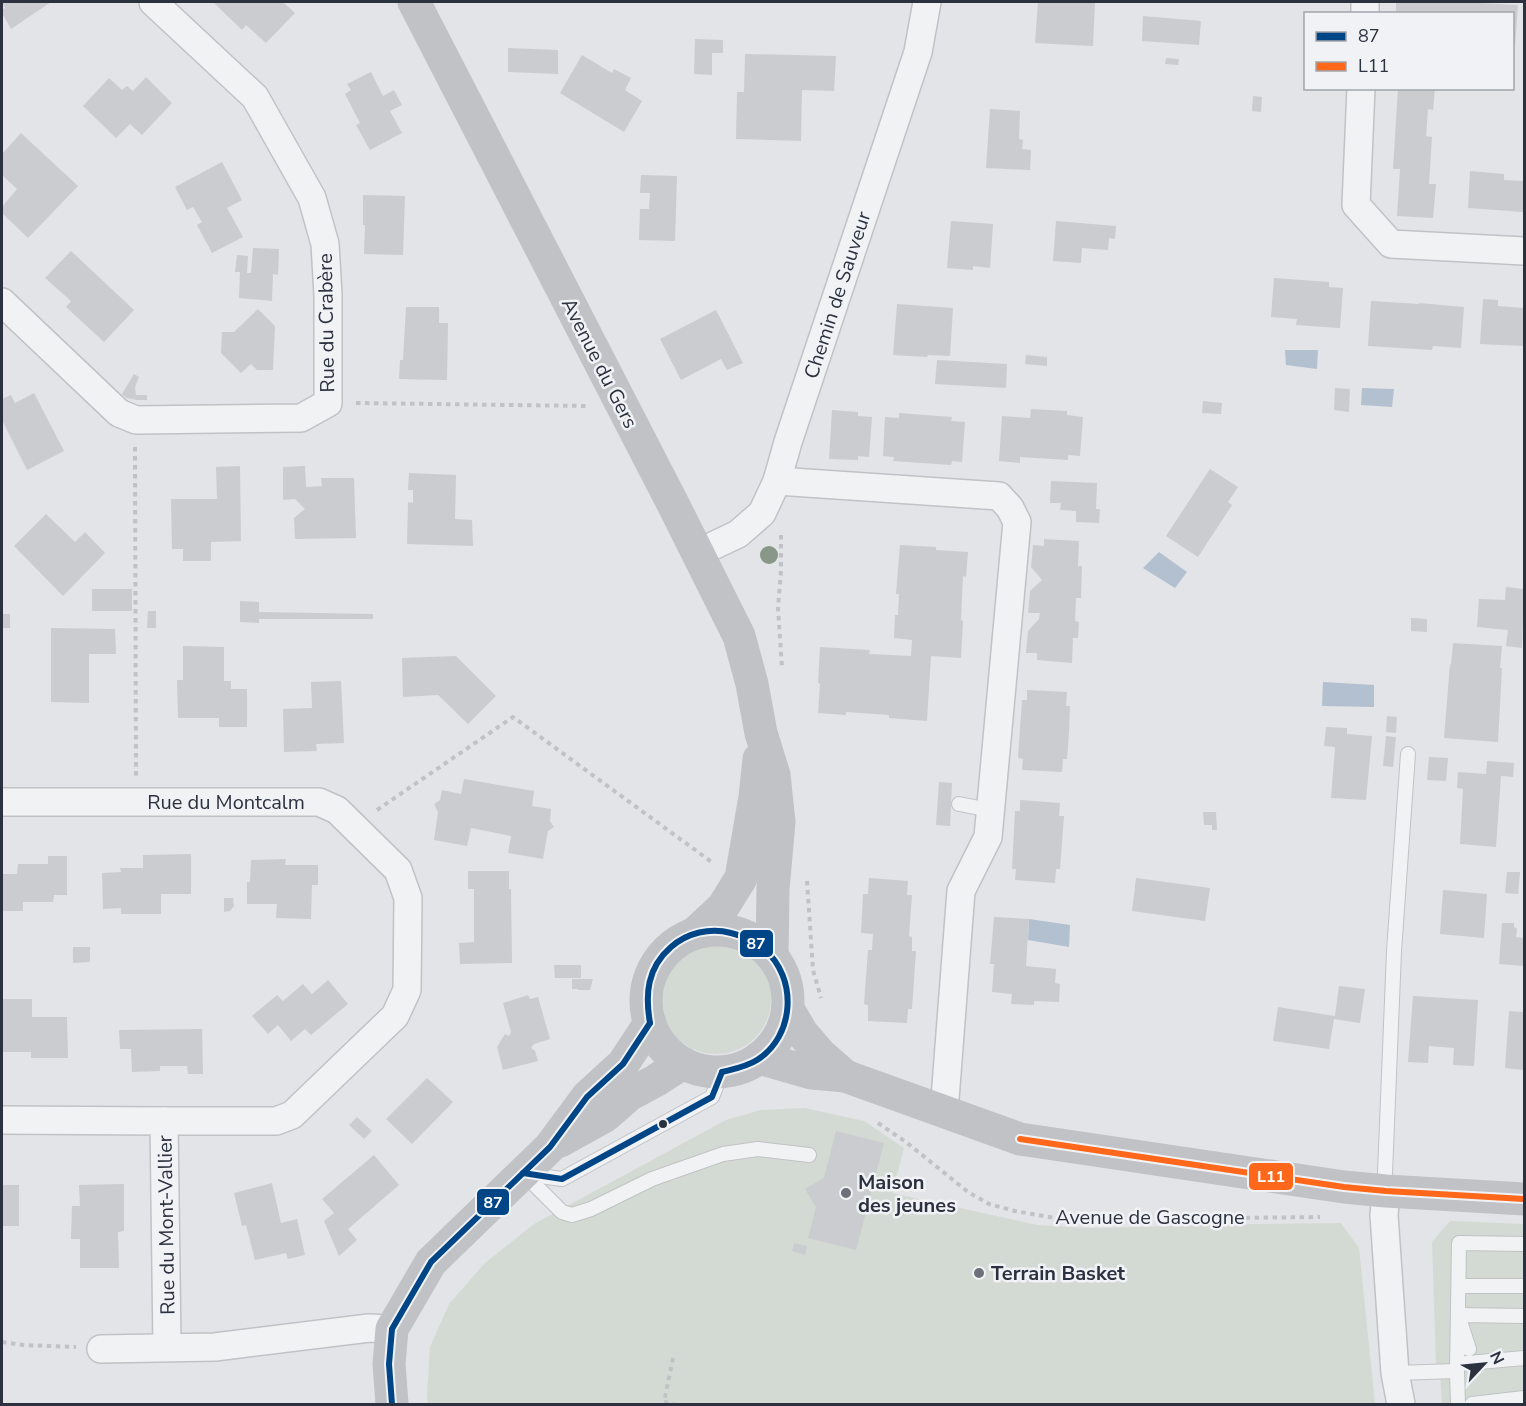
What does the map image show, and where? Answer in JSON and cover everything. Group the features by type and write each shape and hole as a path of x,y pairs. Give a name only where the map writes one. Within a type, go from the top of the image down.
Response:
{"main road":[{"name":"Avenue du Gers","path":"414,2 739,636 752,684 761,733 774,775 779,822 773,889 772,956"},
{"name":"Avenue du Gers","path":"695,933 723,907 741,878 755,797 761,733"},
{"path":"716,930 737,933 756,942 772,956 782,972 787,991 788,1009 783,1028 774,1045 759,1058 742,1068 722,1072 702,1071 683,1063 668,1053 657,1039 646,1005 647,986 664,953 678,941 695,933 716,930"},
{"path":"788,1009 802,1033 845,1076"},
{"path":"392,1404 389,1364 392,1329 431,1262 550,1147 587,1097 623,1064 650,1023"},
{"path":"759,1058 812,1073 845,1076 1020,1139 1344,1187 1524,1199"},
{"path":"550,1147 605,1116 629,1095 683,1063"}],"street":[{"name":"Rue du Crabère","path":"136,420 301,418 328,403 328,295 325,244 312,198 255,98 153,2"},
{"name":"Chemin de Sauveur","path":"698,553 738,534 762,513 777,482 788,442 918,52 927,2"},
{"path":"1361,90 1356,205 1391,244 1524,251"},
{"path":"2,302 119,413 136,420"},
{"path":"777,482 999,496 1010,508 1017,522 988,837 962,891 944,1112"},
{"name":"Rue du Montcalm","path":"2,802 319,802 337,810 398,870 408,898 407,990 395,1016 292,1114 276,1121 164,1121"},
{"name":"Rue du Mont-Vallier","path":"2,1120 164,1121 167,1347"},
{"path":"1386,1191 1384,1215 1395,1373 1401,1404"},
{"path":"101,1349 215,1347 369,1328 392,1329"}],"lane":[{"path":"1386,1191 1394,963 1408,754"},
{"path":"959,804 990,810"},
{"path":"523,1173 562,1179 712,1097 722,1072"},
{"path":"523,1173 562,1212 572,1215 591,1209 652,1179 723,1154 758,1149 809,1155"},
{"path":"1458,1404 1459,1243 1524,1244"},
{"path":"1459,1286 1524,1286"},
{"path":"1458,1315 1524,1316"},
{"path":"1458,1315 1469,1349"},
{"path":"1395,1373 1457,1368 1524,1358"},
{"path":"1472,1404 1524,1398"}],"path":[{"path":"328,403 592,406"},
{"path":"136,420 136,802"},
{"path":"358,830 378,808 513,717 722,870"},
{"path":"808,888 813,970 822,1005"},
{"name":"Avenue de Gascogne","path":"876,1121 968,1192 989,1204 1015,1211 1066,1220 1330,1217"},
{"path":"2,1342 101,1349"},
{"path":"673,1358 664,1402 674,1404"}],"shaded area":[{"path":"716,944 737,948 755,960 767,978 771,999 767,1020 755,1038 737,1050 716,1054 695,1050 677,1038 665,1020 661,999 665,978 677,960 695,948"},
{"path":"805,1108 864,1121 904,1148 892,1193 1037,1225 1090,1228 1341,1223 1359,1248 1375,1404 428,1404 430,1347 449,1304 485,1263 534,1224 726,1120 761,1110"},
{"path":"1450,1221 1524,1224 1524,1404 1442,1404 1440,1372 1436,1364 1432,1242"}],"water":[{"path":"1285,350 1318,350 1317,369 1286,365"},
{"path":"1362,388 1394,389 1392,407 1361,405"},
{"path":"1159,552 1187,572 1175,588 1143,568"},
{"path":"1323,682 1374,685 1374,707 1322,706"},
{"path":"1029,919 1070,925 1069,947 1028,940"}],"building":[{"path":"2,2 51,2 11,29 2,13 5,8"},
{"path":"213,2 283,2 295,13 266,43 246,25 242,30"},
{"path":"1038,2 1095,2 1093,46 1035,43"},
{"path":"1396,2 1518,5 1515,46 1514,12 1396,12"},
{"path":"1143,16 1201,21 1199,45 1142,41"},
{"path":"695,39 723,40 723,53 712,53 712,75 694,74"},
{"path":"508,48 558,50 558,74 508,72"},
{"path":"745,54 836,56 834,91 802,90 801,141 736,139 737,92 744,92"},
{"path":"582,55 612,73 614,69 631,78 625,90 642,101 624,132 560,93"},
{"path":"1166,58 1179,59 1178,65 1165,64"},
{"path":"371,72 383,96 394,90 402,105 390,111 402,133 370,150 356,125 360,123 345,94 351,90 347,84"},
{"path":"146,77 172,103 142,135 130,124 116,138 83,106 109,78 122,90 127,86 133,91"},
{"path":"1398,90 1435,90 1433,110 1428,109 1426,136 1432,137 1429,184 1436,184 1433,218 1397,216 1400,169 1393,169"},
{"path":"1253,96 1262,97 1261,112 1252,111"},
{"path":"990,109 1020,111 1019,139 1023,140 1022,149 1031,150 1030,170 986,168"},
{"path":"21,133 78,186 28,238 2,213 2,207 17,189 2,175 2,154"},
{"path":"222,162 242,200 227,208 243,237 212,253 197,225 202,222 193,207 187,210 175,187"},
{"path":"1470,171 1504,174 1504,180 1524,181 1524,212 1468,208"},
{"path":"641,175 677,176 675,241 639,240 640,209 649,209 650,193 640,193"},
{"path":"363,195 405,196 403,255 364,254"},
{"path":"951,221 993,224 990,268 973,266 973,270 947,268"},
{"path":"1056,221 1116,226 1115,239 1109,238 1108,250 1082,248 1081,263 1053,261"},
{"path":"253,248 279,249 278,275 273,274 272,301 239,298 240,272 235,272 237,255 248,256 247,273 251,273"},
{"path":"71,251 134,310 104,342 66,307 71,301 45,278"},
{"path":"1274,278 1329,282 1329,287 1343,288 1340,328 1296,325 1297,319 1271,317"},
{"path":"1483,299 1498,300 1498,306 1524,308 1524,346 1480,344"},
{"path":"1371,301 1464,307 1461,348 1433,346 1432,350 1368,346"},
{"path":"897,304 953,308 950,356 893,355"},
{"path":"406,307 439,307 439,323 448,323 447,380 399,379 400,360 403,360"},
{"path":"258,309 275,326 273,370 257,370 251,364 241,373 221,353 222,332 234,332"},
{"path":"716,310 743,363 727,370 721,359 681,380 660,339"},
{"path":"1026,355 1047,357 1047,366 1025,364"},
{"path":"937,360 1007,364 1006,388 935,384"},
{"path":"134,374 139,377 135,387 136,395 147,395 147,400 127,398 122,394"},
{"path":"1335,388 1350,389 1349,412 1334,410"},
{"path":"34,393 64,451 27,470 2,420 2,399 11,395 15,403"},
{"path":"1203,401 1222,403 1221,414 1202,413"},
{"path":"1031,409 1067,411 1067,415 1083,417 1080,456 1068,455 1068,460 1020,457 1020,463 999,461 1002,416 1030,418"},
{"path":"832,410 858,412 858,416 872,417 869,457 858,456 858,460 829,459"},
{"path":"899,413 952,417 951,421 965,422 962,462 952,461 951,465 893,461 894,457 883,456 885,417 899,418"},
{"path":"240,466 241,541 211,542 211,561 183,561 183,549 172,549 171,499 217,499 216,467"},
{"path":"305,466 306,487 322,486 321,478 354,478 356,538 295,539 294,518 305,509 295,499 283,500 283,467"},
{"path":"1210,469 1238,487 1228,502 1232,505 1198,557 1166,536"},
{"path":"409,473 456,475 455,519 472,520 473,546 407,544 408,502 413,503 413,490 408,490"},
{"path":"1051,481 1097,483 1096,509 1100,509 1099,523 1076,522 1076,511 1060,510 1061,503 1050,503"},
{"path":"46,514 75,542 85,532 105,553 63,596 14,546"},
{"path":"1044,539 1079,541 1078,566 1082,566 1081,598 1076,598 1075,621 1079,622 1078,638 1073,638 1072,663 1037,660 1037,653 1026,653 1028,631 1039,619 1040,613 1028,613 1030,591 1042,580 1031,567 1033,545 1044,546"},
{"path":"900,545 968,552 966,577 963,576 961,658 931,656 927,721 889,718 889,715 818,713 820,647 870,650 869,654 911,656 912,640 894,638 895,615 898,615 899,594 896,594"},
{"path":"1506,587 1524,589 1522,648 1506,646 1508,630 1477,627 1479,599 1505,600"},
{"path":"92,589 132,589 132,611 92,611"},
{"path":"240,601 259,602 259,612 373,614 373,619 259,619 259,623 240,622"},
{"path":"148,611 156,611 156,628 147,628"},
{"path":"2,614 10,614 10,628 2,628"},
{"path":"1411,618 1427,619 1427,632 1411,631"},
{"path":"51,628 115,629 116,654 89,654 89,703 51,702"},
{"path":"1453,643 1502,646 1498,742 1444,738"},
{"path":"183,646 224,647 224,681 231,681 231,689 247,689 247,727 219,727 219,718 178,718 177,680 183,680"},
{"path":"456,656 496,696 468,724 438,695 403,697 402,658"},
{"path":"341,681 344,743 316,744 317,751 284,752 283,709 312,708 311,682"},
{"path":"1027,690 1067,692 1066,706 1070,706 1069,732 1067,759 1063,759 1062,772 1022,770 1023,759 1018,758 1022,700 1027,700"},
{"path":"1387,716 1397,717 1396,733 1386,732"},
{"path":"1326,727 1347,728 1347,734 1372,736 1366,800 1331,798 1335,747 1324,746"},
{"path":"1386,736 1396,737 1393,767 1383,766"},
{"path":"1429,757 1448,758 1446,781 1427,780"},
{"path":"1487,761 1514,763 1513,777 1501,776 1496,847 1460,844 1463,789 1457,788 1458,772 1486,774"},
{"path":"464,779 534,791 532,806 551,809 550,821 554,827 548,831 543,859 508,853 511,836 471,828 467,846 434,840 438,812 434,804 440,800 442,790 461,794"},
{"path":"939,782 952,783 950,826 936,825"},
{"path":"1020,800 1060,803 1059,816 1064,816 1060,869 1056,869 1055,883 1015,880 1016,869 1012,869 1015,811 1020,811"},
{"path":"1203,812 1216,812 1217,830 1212,830 1212,825 1204,825"},
{"path":"191,854 191,894 161,894 161,914 121,914 121,908 103,909 102,873 121,872 120,868 143,868 143,855"},
{"path":"48,856 67,856 67,895 54,895 53,902 23,902 23,911 2,911 2,874 17,874 18,864 48,864"},
{"path":"286,859 285,865 318,865 318,885 312,885 311,919 276,918 277,904 247,904 247,882 250,882 251,860"},
{"path":"468,871 509,871 512,963 460,964 459,943 474,942 474,889 468,889"},
{"path":"1507,872 1520,872 1518,894 1505,893"},
{"path":"869,878 908,881 907,895 912,895 909,936 912,937 912,951 916,951 912,1009 908,1009 907,1023 868,1021 868,1005 864,1004 868,950 872,950 873,934 861,933 863,894 868,894"},
{"path":"1136,878 1210,888 1205,921 1132,911"},
{"path":"1443,890 1487,894 1484,938 1440,934"},
{"path":"224,898 233,898 234,906 230,911 224,912"},
{"path":"994,917 1029,919 1026,966 1056,969 1055,983 1060,984 1059,1002 1034,1001 1034,1005 1011,1004 1012,994 992,992 994,964 990,964"},
{"path":"1502,923 1514,923 1517,929 1516,937 1524,938 1524,966 1499,964"},
{"path":"73,947 90,947 90,962 73,963"},
{"path":"554,965 581,965 581,978 555,978"},
{"path":"572,979 593,979 590,990 572,989"},
{"path":"328,980 348,1004 311,1035 305,1029 291,1041 278,1025 268,1034 252,1016 277,995 283,1001 303,984 312,994"},
{"path":"1339,986 1365,989 1360,1023 1334,1019 1329,1049 1273,1041 1278,1007 1335,1016"},
{"path":"528,995 530,999 538,997 550,1039 534,1044 531,1048 535,1051 538,1061 503,1070 497,1047 505,1034 509,1036 511,1032 503,1003"},
{"path":"1413,996 1478,1000 1474,1066 1453,1065 1454,1048 1429,1046 1428,1063 1408,1062"},
{"path":"2,999 32,999 32,1017 67,1017 68,1058 31,1058 31,1052 2,1052"},
{"path":"1509,1011 1524,1012 1524,1070 1505,1068"},
{"path":"202,1029 203,1074 188,1074 187,1066 160,1066 160,1071 132,1072 131,1049 120,1049 119,1030"},
{"path":"427,1078 453,1102 412,1144 386,1119"},
{"path":"357,1117 372,1131 364,1139 349,1125"},
{"name":"Maison des jeunes","path":"836,1131 884,1143 856,1250 808,1238 816,1207 805,1189 824,1178"},
{"path":"374,1155 399,1185 348,1229 357,1240 339,1256 324,1221 334,1213 322,1199"},
{"path":"272,1183 281,1223 297,1219 305,1255 288,1259 286,1253 255,1260 246,1225 242,1226 234,1193"},
{"path":"124,1184 124,1231 118,1232 119,1268 80,1268 80,1239 71,1239 72,1206 80,1206 79,1185"},
{"path":"2,1185 19,1185 19,1226 2,1226"},
{"path":"794,1243 807,1246 805,1255 792,1251"}],"transit line":[{"name":"87","path":"650,1023 648,992 652,973 663,955 677,942 707,931 723,931 756,943 775,961 783,975 788,1006 785,1022 770,1050 744,1066 722,1072"},
{"name":"87","path":"392,1404 389,1364 392,1329 431,1262 550,1147 587,1097 623,1064 650,1023"},
{"name":"87","path":"523,1173 562,1179 712,1097 722,1072"},
{"name":"L11","path":"1020,1139 1344,1187 1524,1199"}],"place":[{"name":"Maison des jeunes","path":"846,1193"},
{"name":"Terrain Basket","path":"979,1273"}]}
